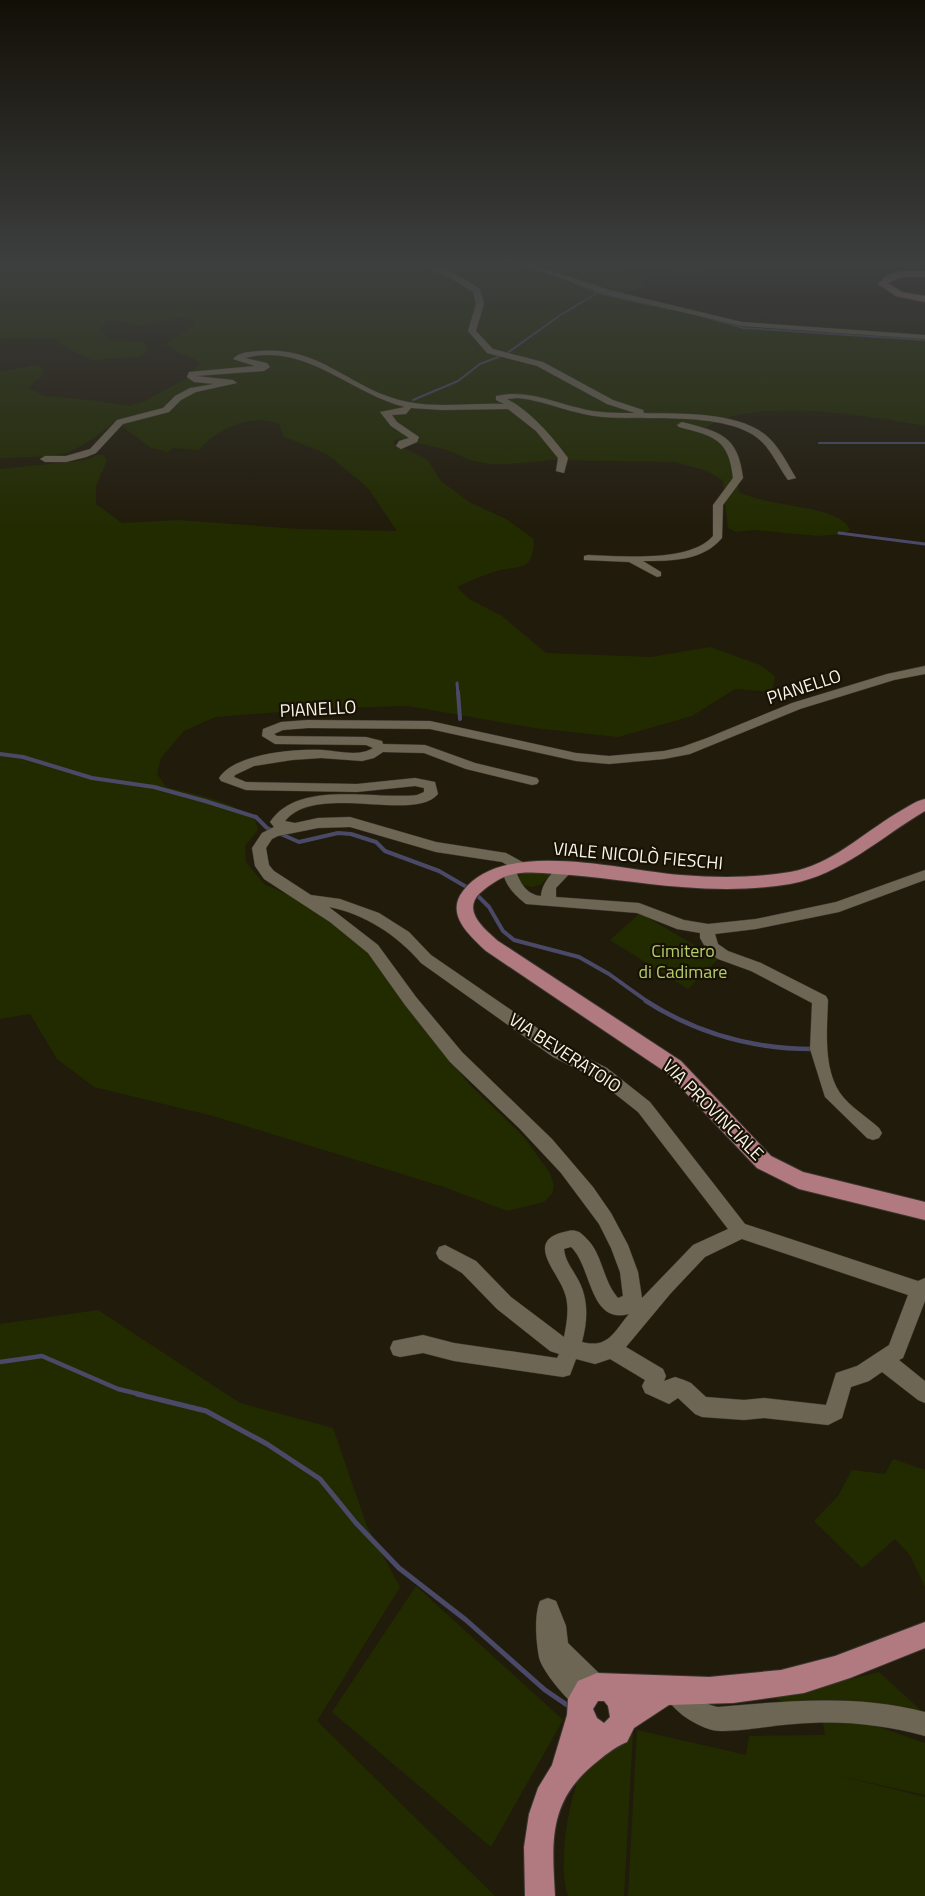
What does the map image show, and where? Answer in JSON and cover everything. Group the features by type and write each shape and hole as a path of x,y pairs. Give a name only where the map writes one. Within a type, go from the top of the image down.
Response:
{"main road":[{"name":"VIALE NICOLÒ FIESCHI","path":"515,868 568,868 699,882 735,883 800,876 834,863 872,836 925,804"},
{"name":"VIA PROVINCIALE","path":"515,868 476,888 464,903 463,912 469,924 492,946 674,1067 764,1162 799,1180 925,1211"},
{"path":"592,1698 768,1686 806,1679 925,1635"},
{"path":"564,1772 614,1727 670,1691"},
{"path":"592,1698 622,1701 614,1727"},
{"path":"592,1698 590,1732 614,1727"},
{"path":"540,1896 538,1847 550,1793 564,1772 592,1698"}],"street":[{"path":"490,350 540,364 610,402 647,415 711,432 727,441 736,456 738,478 718,505 720,531 705,549 661,557 588,558"},
{"path":"45,459 66,459 93,451 120,422 166,410 178,398 193,390 233,383 194,379 191,377 192,374 265,368 264,365 237,359 255,354 279,352 308,357 334,368 378,396 404,404 509,406"},
{"path":"561,471 562,458 553,444 526,417 499,398 508,396 530,398 609,417 635,418 647,415 719,421 753,431 773,447 791,478"},
{"path":"401,446 401,444 414,440 414,437 399,429 385,414 386,411 407,411 404,404"},
{"path":"630,558 657,574"},
{"name":"PIANELLO","path":"379,748 377,744 366,741 275,740 268,736 267,732 281,726 308,724 429,725 576,757 609,760 655,756 685,751 796,706 891,677 925,670"},
{"path":"293,827 279,825 279,817 290,809 303,805 357,799 417,800 431,794 432,790 430,785 415,782 357,788 246,786 230,782 226,778 227,774 240,766 255,762 315,754 363,757 377,752 379,748 425,749 471,766 532,781"},
{"path":"400,1348 423,1344 453,1352 563,1368 571,1348 577,1317 576,1302 569,1279 555,1256 558,1242 574,1238 582,1244 599,1286 612,1306 623,1308 633,1299 624,1256 605,1220 566,1168 539,1138 456,1058 394,980 375,950 337,918 268,875 259,856 259,848 267,836 293,827 333,821 350,822 436,847 506,858 515,868 511,882 531,900 639,908 682,925 708,929 756,924 839,907 925,875"},
{"path":"515,887 528,890 549,886 568,868"},
{"path":"549,886 548,895 552,902"},
{"name":"VIA BEVERATOIO","path":"308,900 331,900 372,916 412,941 426,959 559,1052 601,1073 644,1107 739,1230"},
{"path":"708,929 707,938 713,948 723,955 756,967 820,1000 818,1048 821,1064 833,1097 873,1134"},
{"path":"445,1253 469,1267 490,1290 557,1344 595,1355 612,1350 659,1293 701,1249 731,1240 739,1230 846,1268 923,1288 896,1351 862,1374 843,1380 834,1411 828,1414 764,1408 744,1410 702,1407 684,1390 675,1387 669,1394 652,1386 656,1376 612,1350"},
{"path":"883,1360 925,1393"},
{"path":"670,1691 708,1718 839,1709 889,1714 925,1724"}],"green space":[{"path":"72,350 147,351 139,357 93,360"},
{"path":"925,350 925,426 845,414 782,410 753,412 727,418 707,427 708,431 728,451 740,493 837,517 850,530 843,534 818,536 753,530 736,532 728,528 723,481 707,471 675,462 552,460 490,464 472,461 447,450 400,439 393,441 394,444 427,459 441,481 469,502 506,519 534,539 531,557 524,565 497,571 457,587 469,599 502,616 546,653 651,657 710,647 760,665 775,676 772,692 735,689 692,716 618,737 534,728 408,706 333,708 215,717 184,731 161,758 157,774 166,787 201,795 255,818 258,830 245,846 246,862 264,884 293,897 333,923 366,951 415,1018 470,1085 524,1137 550,1173 554,1186 552,1194 544,1202 507,1211 444,1187 213,1116 94,1087 57,1059 30,1014 0,1019 0,469 86,460 97,455 104,455 107,461 96,486 96,504 122,523 178,520 298,529 397,531 368,488 327,454 284,437 279,424 269,421 258,420 235,425 215,436 199,450 173,448 168,452 151,448 115,421 88,442 65,453 0,459 0,372 36,365 45,370 42,376 28,388 45,396 128,406 143,402 187,378 200,363 174,351"},
{"path":"525,873 550,873 550,876 540,885 531,887 523,885 516,877"},
{"name":"Cimitero di Cadimare","path":"640,913 718,959 688,989 610,940"},
{"path":"98,1310 240,1403 333,1428 367,1526 400,1587 317,1721 495,1896 0,1896 0,1324"},
{"path":"893,1459 925,1470 925,1587 910,1555 895,1539 862,1568 814,1521 838,1496 852,1470 885,1474"},
{"path":"416,1586 563,1720 491,1847 332,1712"},
{"path":"879,1672 925,1714 899,1716 846,1701 786,1703 774,1698"},
{"path":"822,1717 868,1723 925,1743 925,1795 836,1775 925,1797 925,1896 628,1896 637,1730 746,1755 749,1736 825,1735"},
{"path":"633,1733 624,1896 568,1896 565,1882 565,1841 573,1795 580,1774 589,1757 599,1746"}],"waterway":[{"path":"413,400 458,381 480,364 511,350"},
{"path":"819,443 925,443"},
{"path":"839,533 925,544"},
{"path":"457,683 458,694"},
{"path":"458,692 460,719"},
{"path":"0,754 23,757 92,778 154,787 205,801 256,817 267,828 299,842 338,833 351,834 376,842 385,851 439,871 470,889"},
{"path":"476,894 489,907 503,931 514,940 579,957 609,974 648,1002"},
{"path":"646,1001 685,1022 726,1037 769,1046 813,1049"},
{"path":"0,1362 42,1356 118,1389 143,1395"},
{"path":"137,1394 206,1411 267,1444 320,1479 356,1523 399,1568 466,1620 545,1690 570,1707"}]}
